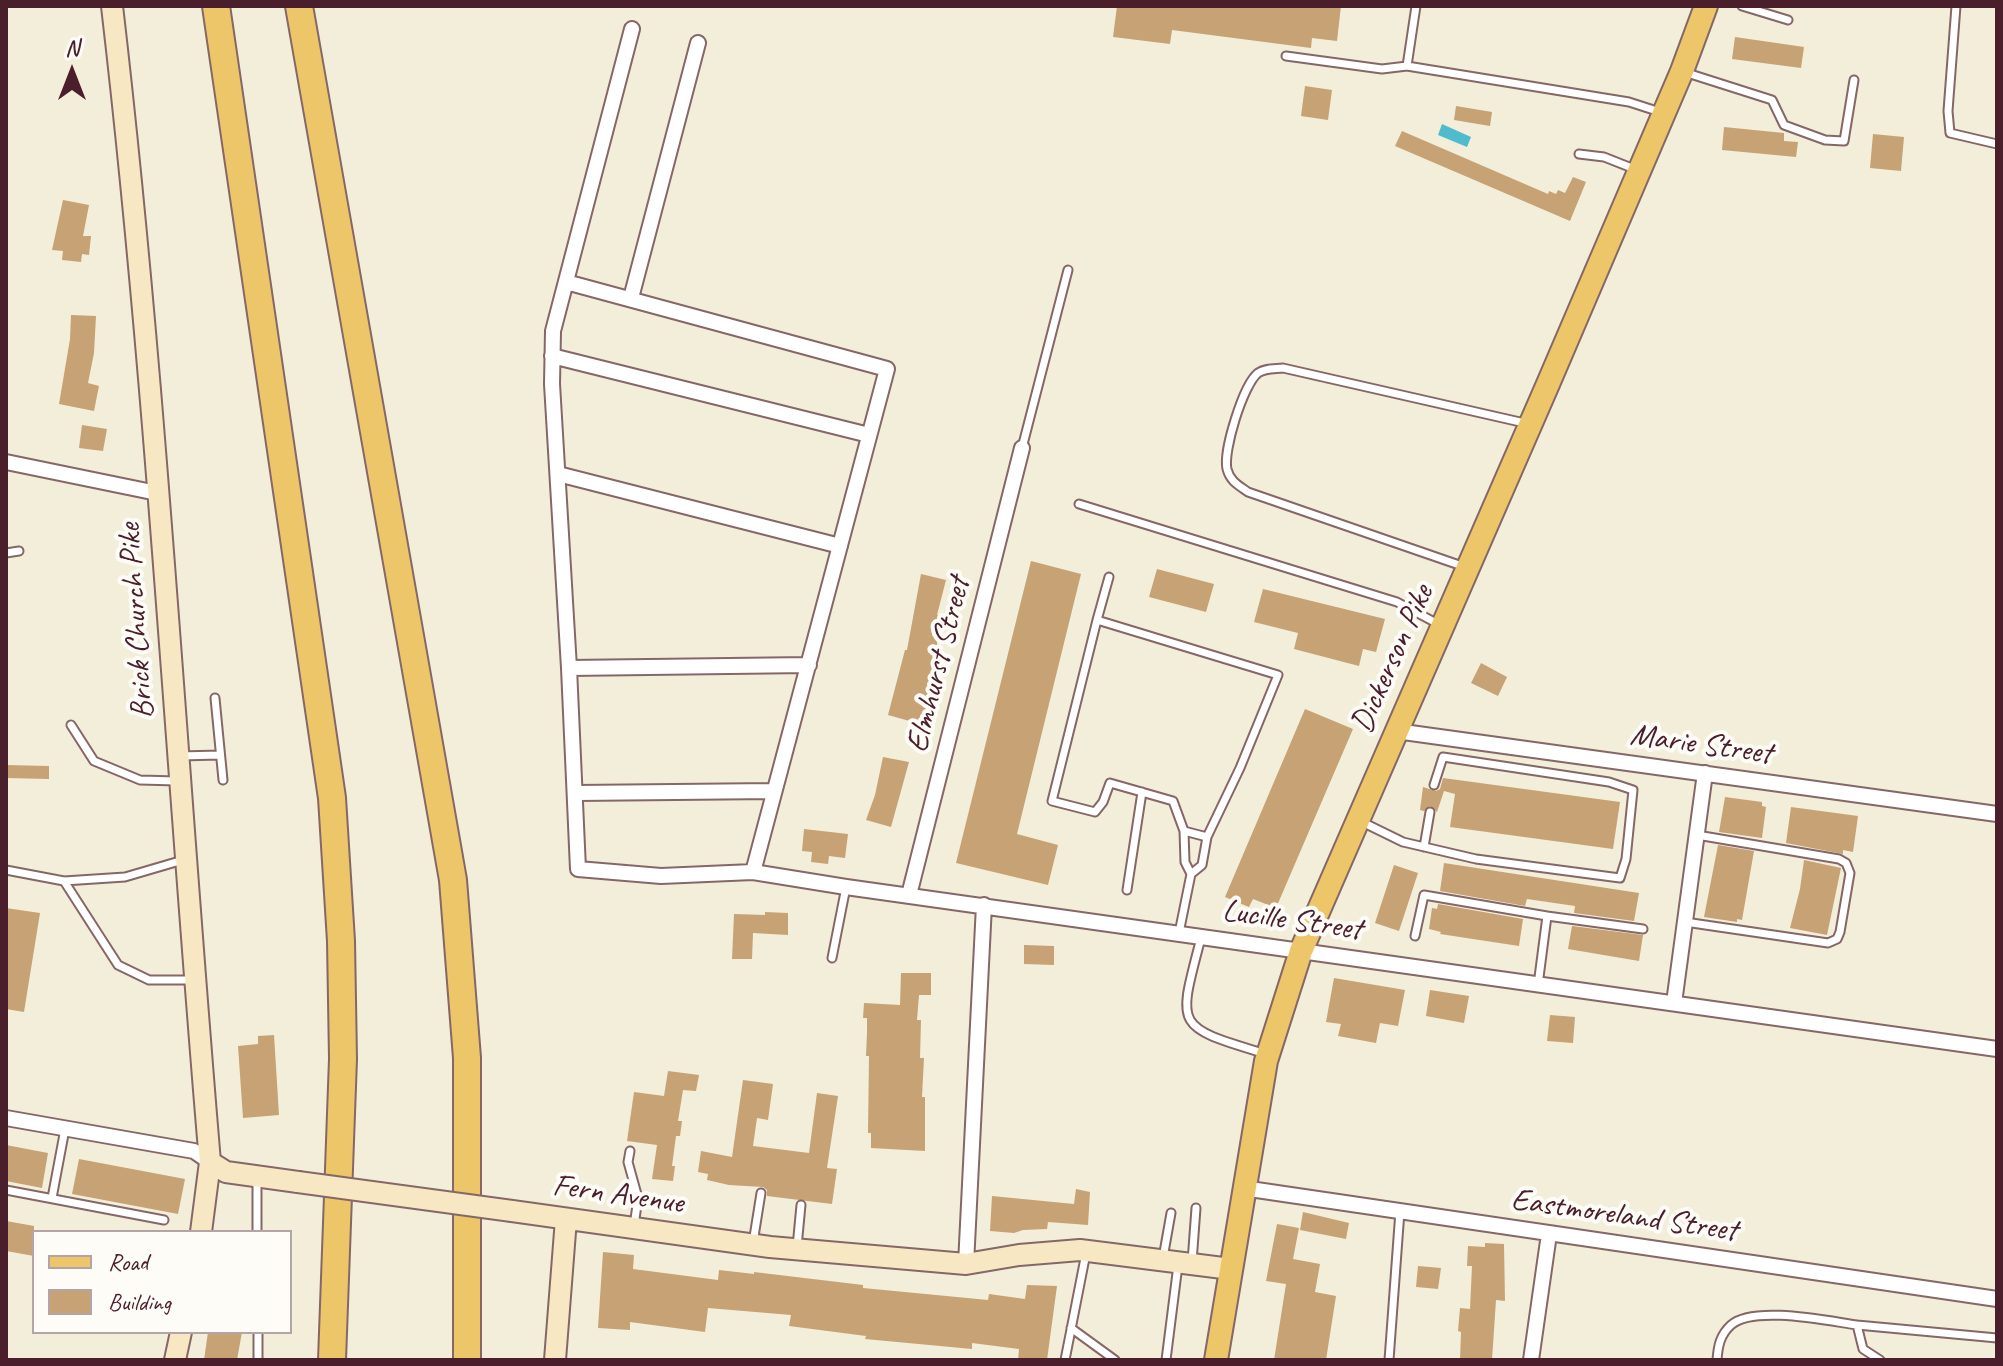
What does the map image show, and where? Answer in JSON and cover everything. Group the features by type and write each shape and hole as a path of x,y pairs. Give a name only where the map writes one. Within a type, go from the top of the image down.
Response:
{"highway":[{"path":"216,6 332,798 341,941 343,1059 332,1360"},
{"path":"299,6 453,880 467,1058 466,1352"}],"main road":[{"name":"Dickerson Pike","path":"1216,1360 1268,1054 1301,951 1531,424 1682,71 1706,6"}],"street":[{"name":"Brick Church Pike","path":"112,6 124,104 157,493 210,1162 201,1230"},
{"path":"632,29 553,331 576,793 773,791"},
{"path":"631,298 698,43"},
{"path":"566,282 887,369 753,872"},
{"path":"552,356 869,435"},
{"name":"Elmhurst Street","path":"909,895 1022,448"},
{"path":"6,462 157,493"},
{"path":"558,474 840,546"},
{"path":"569,668 809,665"},
{"name":"Marie Street","path":"1396,731 1997,814"},
{"path":"1674,1003 1705,773"},
{"name":"Lucille Street","path":"576,793 578,869 661,876 753,872 1997,1049"},
{"path":"966,1264 984,905"},
{"name":"Fern Avenue","path":"6,1118 194,1151 226,1172 753,1245 966,1264 1019,1255 1086,1251 1231,1269"},
{"name":"Eastmoreland Street","path":"1243,1188 1997,1299"},
{"path":"555,1360 566,1219"},
{"path":"1531,1360 1549,1234"},
{"path":"175,1360 181,1334"}],"lane":[{"path":"1407,66 1416,6"},
{"path":"1743,6 1788,20"},
{"path":"1956,6 1948,111 1950,133 1997,144"},
{"path":"1286,56 1382,69 1407,66 1629,102 1664,113"},
{"path":"1682,71 1772,100 1784,125 1825,140 1844,141 1854,80"},
{"path":"1579,154 1604,157 1639,171"},
{"path":"1022,448 1068,270"},
{"path":"1468,568 1248,492 1232,480 1226,465 1238,404 1252,379 1261,370 1283,368 1531,424"},
{"path":"1079,504 1397,602 1442,626"},
{"path":"6,553 19,551"},
{"path":"1109,577 1052,801 1095,812 1103,802 1110,783 1173,801 1184,831 1185,862 1191,874 1179,933"},
{"path":"1097,620 1278,675 1240,768 1207,837 1202,865 1191,874"},
{"path":"215,698 223,780"},
{"path":"71,725 94,761 140,780 179,781"},
{"path":"177,756 220,755"},
{"path":"1358,820 1403,842 1476,859 1620,878 1626,859 1633,790 1609,782 1443,757 1434,785"},
{"path":"1127,890 1142,792"},
{"path":"1424,847 1430,812"},
{"path":"1184,831 1207,837"},
{"path":"1685,922 1828,943 1837,939 1840,932 1850,873 1846,863 1839,859 1697,835"},
{"path":"6,870 64,881 125,877 185,859"},
{"path":"64,881 118,965 149,980 194,980"},
{"path":"832,958 846,887"},
{"path":"1415,936 1424,895 1643,929"},
{"path":"1538,985 1547,916"},
{"path":"1201,937 1186,993 1185,1015 1189,1022 1204,1034 1268,1054"},
{"path":"52,1198 65,1129"},
{"path":"630,1151 628,1162 638,1198 634,1228"},
{"path":"257,1177 257,1230"},
{"path":"6,1190 164,1220"},
{"path":"753,1245 761,1193"},
{"path":"797,1249 801,1205"},
{"path":"1166,1360 1177,1262 1196,1208"},
{"path":"1389,1360 1400,1211"},
{"path":"1171,1213 1177,1262"},
{"path":"1065,1360 1086,1251"},
{"path":"1717,1360 1719,1342 1732,1323 1761,1314 1997,1338"},
{"path":"1857,1325 1863,1349 1880,1360"},
{"path":"1071,1328 1115,1360"},
{"path":"258,1334 258,1360"}],"water":[{"path":"1442,124 1471,137 1467,147 1438,135"}],"building":[{"path":"1117,6 1341,6 1337,41 1312,38 1311,48 1172,30 1170,44 1113,37"},
{"path":"1735,37 1804,47 1801,68 1732,59"},
{"path":"1305,86 1332,90 1328,120 1301,116"},
{"path":"1456,106 1492,112 1490,126 1454,120"},
{"path":"1724,127 1784,133 1784,141 1798,142 1796,157 1722,150"},
{"path":"1402,131 1548,194 1549,191 1556,194 1558,190 1565,193 1573,177 1586,182 1570,221 1395,146"},
{"path":"1873,134 1904,137 1901,171 1870,168"},
{"path":"63,200 89,205 83,236 91,236 89,255 82,254 81,262 62,260 63,251 52,250"},
{"path":"71,315 96,316 94,353 88,383 99,386 94,411 59,404"},
{"path":"82,425 107,429 103,451 79,448"},
{"path":"1031,561 1081,574 1017,834 1058,845 1048,885 956,863"},
{"path":"1157,569 1214,584 1206,612 1149,597"},
{"path":"921,574 946,580 937,615 941,616 937,658 924,725 888,715 907,650"},
{"path":"1263,589 1385,619 1376,652 1363,649 1359,666 1294,649 1298,633 1254,622"},
{"path":"1481,663 1507,677 1498,696 1471,683"},
{"path":"1305,709 1353,729 1276,908 1253,899 1249,907 1225,897"},
{"path":"883,757 909,762 891,827 866,820"},
{"path":"6,765 49,766 49,779 6,778"},
{"path":"1443,778 1620,802 1613,849 1450,827 1455,794 1444,791 1437,812 1430,806 1424,811 1420,810 1423,787 1436,791 1440,789"},
{"path":"1725,797 1762,802 1762,806 1766,807 1762,838 1719,832"},
{"path":"1791,807 1858,816 1853,852 1843,850 1843,854 1786,843"},
{"path":"804,829 848,834 845,858 829,856 828,864 811,862 812,852 802,851"},
{"path":"1718,845 1754,851 1742,920 1737,919 1737,922 1704,917"},
{"path":"1804,860 1841,868 1827,935 1790,928"},
{"path":"1444,863 1639,893 1634,921 1574,913 1575,906 1527,899 1525,906 1440,891"},
{"path":"1394,865 1418,873 1399,931 1375,923"},
{"path":"1438,904 1523,919 1519,946 1440,934 1429,929 1432,908 1437,909"},
{"path":"6,908 40,913 24,1012 6,1009"},
{"path":"765,912 788,913 788,935 753,933 752,959 732,959 734,914 765,915"},
{"path":"1572,926 1643,935 1639,961 1568,949"},
{"path":"1024,945 1054,946 1054,965 1024,964"},
{"path":"901,973 931,973 931,995 919,995 917,1020 921,1020 920,1058 924,1058 922,1097 925,1097 925,1151 871,1148 871,1133 868,1133 869,1056 866,1056 867,1018 863,1018 864,1003 900,1005"},
{"path":"1334,978 1405,990 1398,1026 1380,1023 1376,1043 1338,1036 1341,1024 1326,1022"},
{"path":"1430,990 1469,996 1464,1023 1426,1016"},
{"path":"1550,1015 1575,1017 1573,1043 1547,1041"},
{"path":"274,1035 279,1115 243,1118 238,1046 258,1044 258,1036"},
{"path":"668,1071 699,1075 696,1091 683,1090 678,1121 682,1121 680,1136 676,1136 672,1166 675,1166 673,1181 652,1179 657,1145 627,1141 634,1092 664,1096"},
{"path":"743,1080 773,1084 768,1120 757,1118 753,1146 809,1153 817,1093 838,1096 827,1168 837,1169 832,1204 767,1196 767,1190 763,1187 707,1180 708,1174 698,1172 701,1151 732,1157"},
{"path":"6,1145 48,1153 42,1188 6,1181"},
{"path":"79,1159 185,1179 178,1214 72,1194"},
{"path":"1076,1189 1090,1192 1088,1225 1048,1222 1047,1229 1014,1233 990,1231 992,1196 1074,1204"},
{"path":"1303,1212 1349,1223 1346,1239 1300,1230"},
{"path":"6,1221 34,1226 32,1256 6,1251"},
{"path":"1277,1224 1299,1228 1293,1259 1320,1264 1315,1292 1336,1296 1326,1360 1274,1360 1286,1284 1266,1281"},
{"path":"1485,1243 1504,1244 1505,1301 1496,1300 1492,1360 1460,1360 1460,1308 1470,1309 1472,1266 1467,1266 1468,1246 1485,1247"},
{"path":"603,1252 634,1255 633,1269 718,1280 719,1270 754,1272 863,1285 863,1288 988,1300 989,1294 1025,1299 1027,1285 1057,1286 1047,1360 1018,1360 1019,1349 972,1343 972,1349 865,1339 866,1336 789,1326 791,1315 708,1308 705,1332 630,1322 630,1330 598,1328"},
{"path":"1418,1266 1441,1268 1438,1289 1416,1287"},
{"path":"208,1334 242,1334 237,1360 204,1360"}]}
